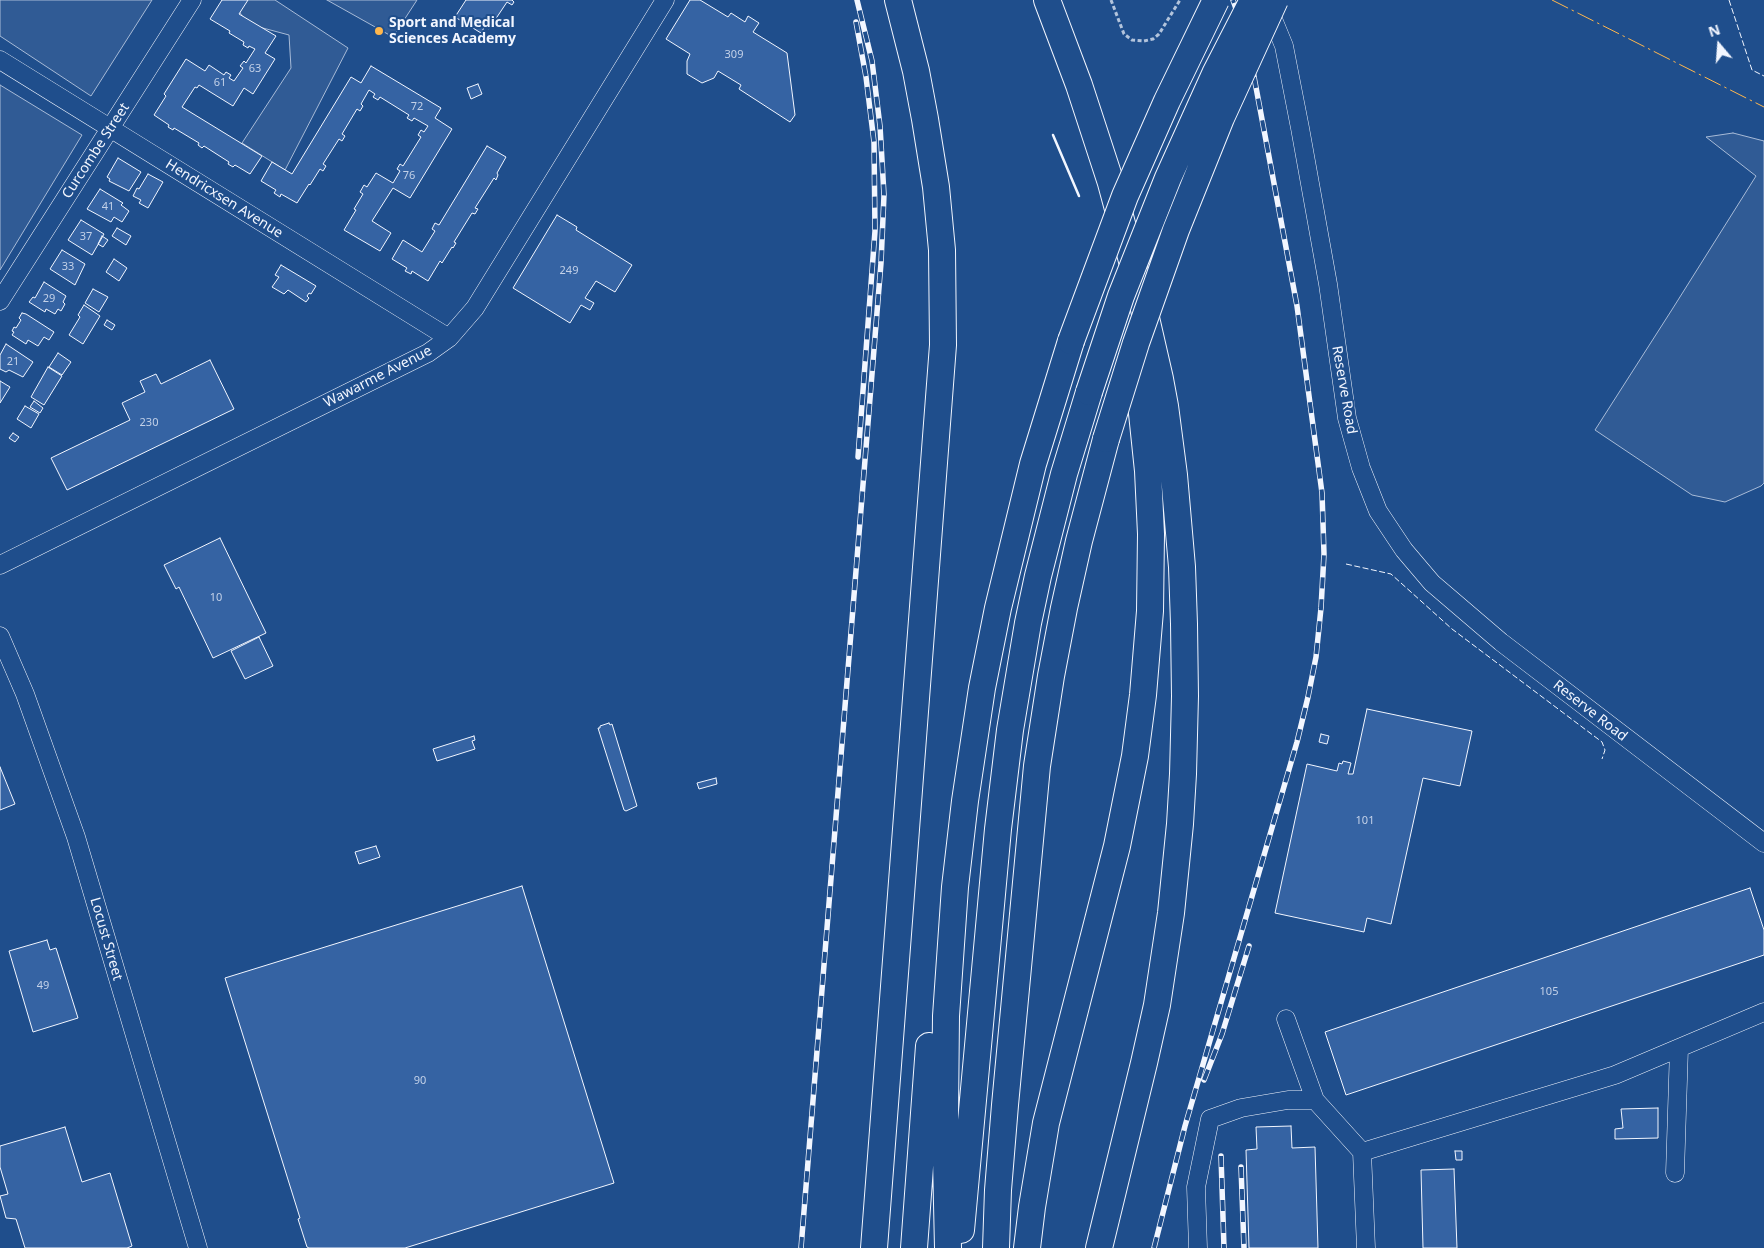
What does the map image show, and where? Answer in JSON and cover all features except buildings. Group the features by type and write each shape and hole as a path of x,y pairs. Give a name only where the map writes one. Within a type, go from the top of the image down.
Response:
{"highway":[{"path":"874,1248 943,345 942,259 936,187 916,71 898,0"},
{"path":"1047,0 1095,130 1129,247 1143,305 1165,406 1178,518 1184,624 1185,696 1180,824 1171,913 1156,1005 1133,1113 1099,1248"},
{"path":"948,1248 945,1070 952,930 966,792 982,688 998,608 1033,464 1071,341 1128,189 1178,77 1216,0"},
{"path":"960,1248 1002,783 1028,624 1050,528 1089,392 1121,296 1164,186 1215,74 1253,0"},
{"path":"996,1248 998,1190 1026,869 1037,766 1062,617 1079,541 1106,439 1136,343 1176,230 1225,110 1275,0"},
{"path":"1027,1248 1048,1114 1117,846 1130,784 1142,704 1150,621 1151,534 1149,479 1138,381 1137,339 1143,305"},
{"path":"914,1248 945,858 970,681 998,608"}],"street":[{"name":"Curcombe Street","path":"0,301 192,0"},
{"name":"Wawarme Avenue","path":"0,565 428,353 449,338 475,308 665,0"},
{"name":"Reserve Road","path":"1266,0 1284,46 1300,128 1328,284 1347,418 1361,468 1378,511 1404,550 1432,583 1501,642 1764,843"},
{"name":"Hendricxsen Avenue","path":"0,60 449,338"},
{"name":"Locust Street","path":"0,636 25,694 76,837 198,1248"},
{"path":"1362,1152 1615,1074 1764,1012"},
{"path":"1286,1020 1315,1100 1362,1152 1366,1248"},
{"path":"1676,1173 1679,1048"},
{"path":"1198,1248 1196,1187 1210,1119 1241,1108 1288,1100 1315,1100"}],"path":[{"path":"1111,0 1123,32 1129,39 1141,41 1150,40 1158,35 1180,0"}],"shaded area":[{"path":"0,0 152,0 91,96 0,36"},
{"path":"231,0 275,0 348,48 285,170 242,143 291,68 289,35 248,24"},
{"path":"327,0 417,0 393,37"},
{"path":"0,85 82,135 0,270"},
{"path":"1733,133 1764,141 1764,483 1725,502 1692,495 1595,430 1756,176 1706,137"}],"railway":[{"path":"801,1248 881,263 884,195 880,126 872,61 857,0"},
{"path":"1154,1248 1185,1126 1297,742 1316,657 1321,608 1324,554 1322,493 1297,306 1252,66 1244,32 1233,0"},
{"path":"856,22 866,77 874,142 875,231 858,457"},
{"path":"1204,1080 1222,1034 1249,946"},
{"path":"1221,1156 1224,1248"},
{"path":"1241,1167 1244,1248"}],"fence":[{"path":"1729,0 1752,70 1764,76"},
{"path":"1346,564 1391,574 1452,629 1602,742 1605,750 1602,759"}],"wall":[{"path":"1053,135 1079,196"}],"power":[{"path":"1552,0 1764,107"}],"place":[{"name":"Sport and Medical Sciences Academy","path":"379,31"}]}
